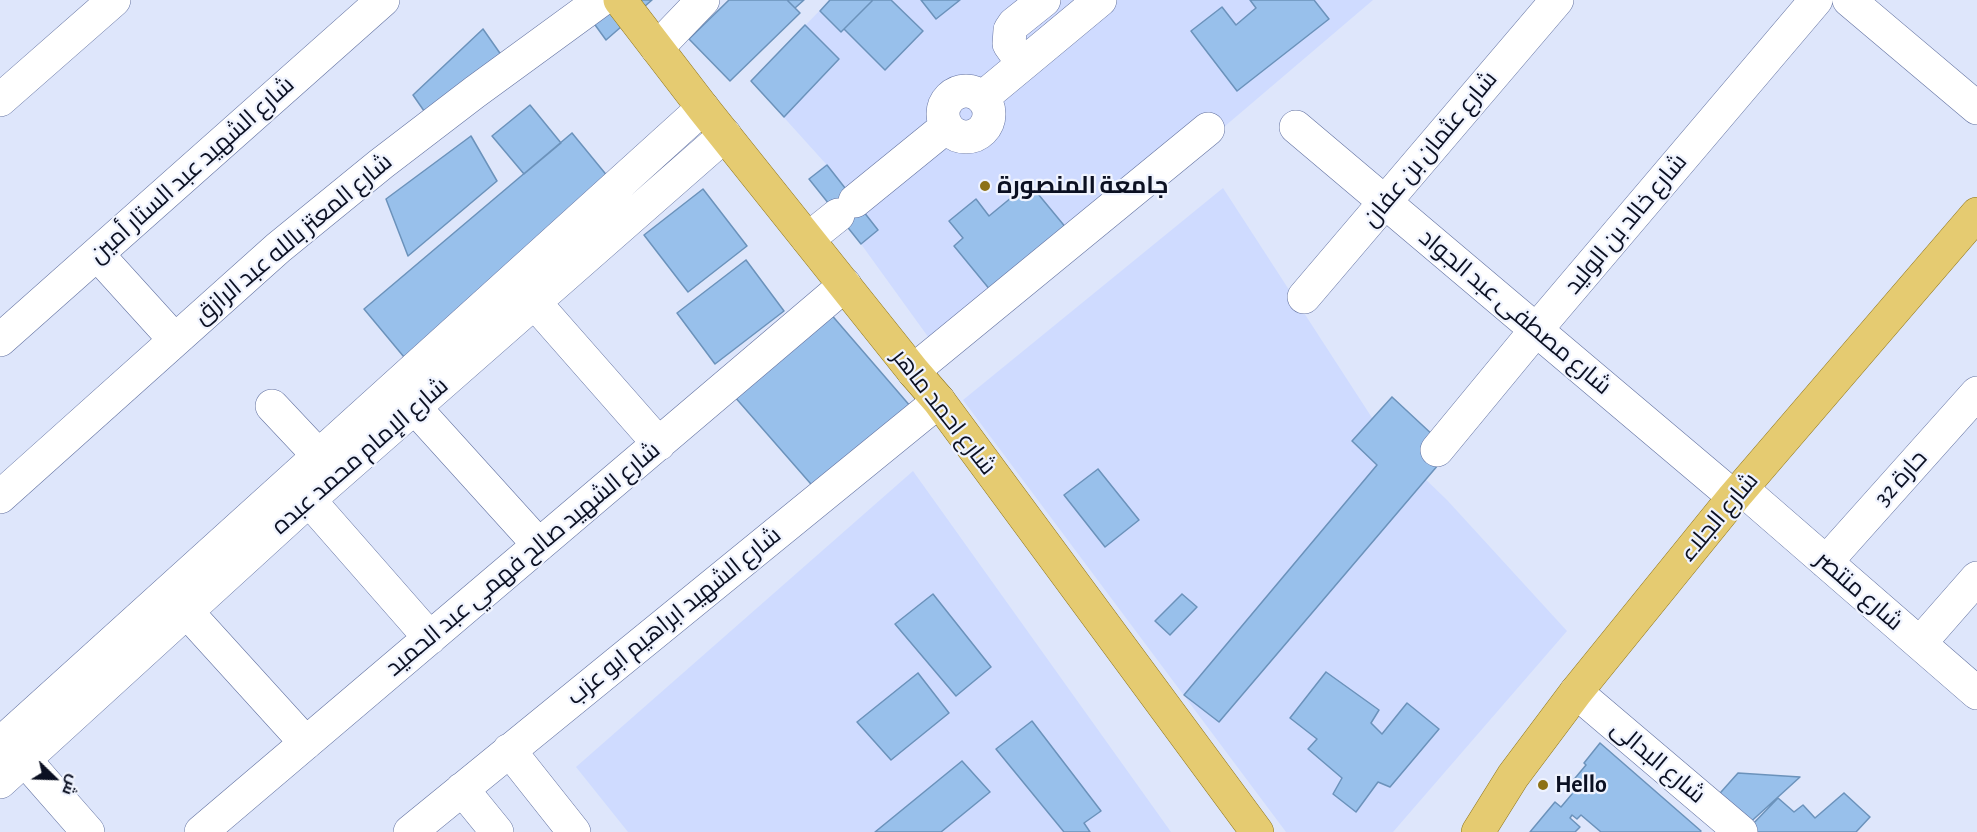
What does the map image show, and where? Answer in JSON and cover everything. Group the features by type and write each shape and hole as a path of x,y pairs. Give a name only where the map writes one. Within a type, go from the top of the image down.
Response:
{"main road":[{"name":"شارع احمد ماهر","path":"620,0 703,108 939,401 1257,832"},
{"name":"شارع الجلاء","path":"1478,832 1513,776 1576,692 1738,493 1977,214"}],"street":[{"name":"شارع الشهيد عبد الستار أمين","path":"0,340 383,0"},
{"name":"شارع المعتز بالله عبد الرازق","path":"0,497 278,248 381,164 601,0"},
{"path":"657,48 703,0"},
{"path":"1023,64 1009,45 1010,30 1014,24 1044,0"},
{"path":"808,239 946,127 953,134 962,137 972,137 981,132 987,125 989,115 982,98 1100,0"},
{"name":"شارع عثمان بن عفان","path":"1304,297 1557,0"},
{"name":"شارع خالد بن الوليد","path":"1437,450 1816,0"},
{"path":"1849,0 1977,108"},
{"path":"0,100 99,5"},
{"name":"شارع الإمام محمد عبده","path":"0,782 10,747 319,456 703,108"},
{"name":"شارع مصطفى عبد الجواد","path":"1296,127 1536,330 1738,493"},
{"path":"913,371 1208,129"},
{"name":"شارع الإمام محمد عبده","path":"10,747 187,612 309,501 725,135"},
{"path":"97,254 175,340"},
{"name":"شارع الشهيد صالح فهمي عبد الحميد","path":"201,832 845,285"},
{"path":"535,303 659,444"},
{"name":"حارة 32","path":"1826,562 1977,393"},
{"name":"شارع الشهيد ابراهيم ابو عزب","path":"410,832 939,401"},
{"path":"272,406 319,456"},
{"path":"415,408 539,545"},
{"name":"شارع منتصر","path":"1738,493 1826,562 1977,693"},
{"path":"309,501 430,638"},
{"path":"1920,643 1977,578"},
{"path":"187,612 306,743"},
{"name":"شارع البدالى","path":"1576,692 1731,829"},
{"path":"10,747 88,832"},
{"path":"509,750 574,832"},
{"path":"462,789 497,832"}],"shaded area":[{"name":"جامعة المنصورة","path":"830,0 1373,0 947,363 861,244 809,179 826,164 751,81"},
{"path":"1223,188 1389,444 1447,500 1567,631 1393,832 1286,832 963,400"},
{"path":"913,471 1171,832 628,832 576,767"}],"building":[{"path":"577,0 652,0 606,40"},
{"path":"729,0 787,0 800,13 730,81 689,39"},
{"path":"787,0 804,0 795,8"},
{"path":"830,0 873,0 841,32 820,11"},
{"path":"873,0 891,0 923,31 885,70 844,29"},
{"path":"921,0 960,0 936,19"},
{"path":"1250,0 1314,0 1329,19 1237,91 1191,31 1222,7 1236,25 1256,8"},
{"path":"805,25 839,59 784,117 751,81"},
{"path":"483,29 518,79 440,134 413,95"},
{"path":"530,105 561,143 524,174 492,136"},
{"path":"572,133 627,200 419,375 364,309"},
{"path":"471,136 497,181 408,256 386,199"},
{"path":"827,165 878,230 861,244 809,179"},
{"path":"1029,183 1067,229 991,291 954,246 963,238 949,221 976,199 989,216"},
{"path":"703,189 747,246 688,292 644,235"},
{"path":"746,260 784,311 715,364 677,313"},
{"path":"829,312 911,407 817,491 734,396"},
{"path":"1392,397 1450,451 1219,722 1184,695 1377,465 1352,441"},
{"path":"1098,469 1139,520 1105,547 1064,495"},
{"path":"933,594 991,667 956,696 895,624"},
{"path":"1182,594 1197,607 1170,635 1155,621"},
{"path":"1326,672 1379,710 1371,723 1382,734 1407,703 1439,729 1390,787 1378,782 1356,812 1333,794 1342,778 1308,749 1317,739 1290,718"},
{"path":"918,673 949,713 891,760 857,722"},
{"path":"1032,721 1101,811 1084,823 1090,832 1064,832 996,749"},
{"path":"1600,743 1701,831 1601,832 1581,815 1577,819 1572,815 1570,818 1580,827 1575,832 1530,832 1555,802 1561,807 1572,794 1566,789 1586,765 1584,763"},
{"path":"962,761 990,792 941,832 875,832"},
{"path":"1738,773 1800,777 1745,827 1713,801"},
{"path":"1844,793 1870,817 1856,832 1755,832 1750,827 1778,798 1794,812 1803,805 1815,818"}],"place":[{"name":"جامعة المنصورة","path":"985,186"},
{"name":"Hello","path":"1543,785"}]}
